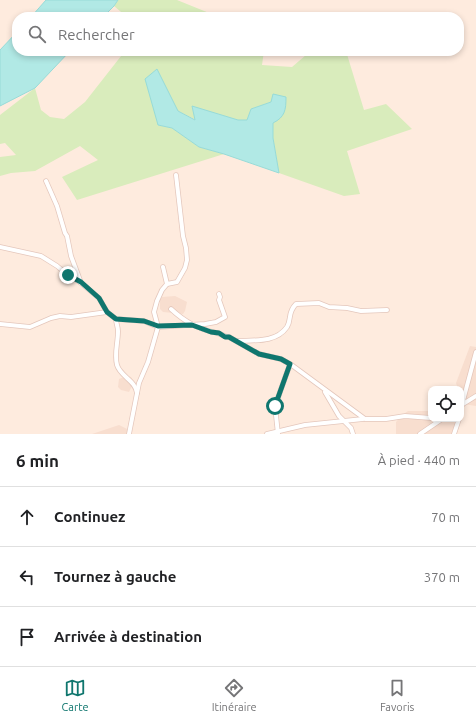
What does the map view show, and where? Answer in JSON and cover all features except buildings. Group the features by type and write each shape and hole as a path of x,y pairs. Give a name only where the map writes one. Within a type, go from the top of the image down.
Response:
{"street":[{"path":"129,434 140,383 148,362 158,326 154,312 162,290 167,284 177,282 185,268 186,248 183,236 176,175"},
{"path":"46,181 57,206 67,236 71,256 81,282"},
{"path":"0,247 41,256 81,282 99,298 107,312 116,319 144,321 158,326 192,325 216,322 225,317 218,294"},
{"path":"163,267 167,284"},
{"path":"237,341 262,341 276,337 287,326 291,309 296,304 319,303 329,307 348,308 361,311 387,310"},
{"path":"171,309 192,325 211,332 219,333 225,337 229,337 259,354 281,359 315,381 327,395 339,416 351,428 352,434"},
{"path":"0,324 30,327 51,318 60,316 71,317 107,312"},
{"path":"116,319 118,330 116,356 117,366 137,389 137,395"},
{"path":"464,398 476,352"},
{"path":"278,432 275,406 290,364"},
{"path":"321,387 365,419"},
{"path":"464,405 476,396"},
{"path":"267,434 305,425 343,420 386,419 405,416 428,418"},
{"path":"420,434 438,422"},
{"path":"454,434 458,422"}],"shaded area":[{"path":"175,296 187,302 183,314 163,312 160,309 160,300 162,297"},
{"path":"470,346 476,347 476,406 464,404 464,386 457,386 456,383"},
{"path":"127,376 131,377 133,380 133,384 129,392 121,390 118,387 119,379"},
{"path":"408,411 428,411 428,422 456,422 457,424 454,434 396,434 396,422"},
{"path":"119,425 127,429 132,434 92,434"}],"green space":[{"path":"118,0 177,0 207,12 121,12 114,6"},
{"path":"121,56 263,56 262,65 292,67 305,56 348,56 364,110 386,104 412,129 347,151 360,194 344,196 279,173 273,138 271,102 251,109 247,120 238,120 192,107 196,120 178,111 158,125 172,128 199,147 224,154 77,200 62,177 98,160 80,146 35,171 11,173 0,176 0,157 16,155 5,143 0,144 0,115 35,88 41,110 50,117 64,119 85,102"}],"water":[{"path":"46,0 118,0 108,12 35,12"},
{"path":"12,37 12,56 65,56 35,88 0,106 0,50"},
{"path":"157,69 178,111 195,120 192,106 238,120 247,120 251,109 271,102 273,94 286,97 284,113 277,121 273,123 273,138 279,173 199,147 172,128 158,125 145,79"}],"route":[{"path":"68,275 81,282 99,298 111,317 116,319 144,321 158,326 192,325 211,332 219,333 259,354 281,359 290,364 275,406"}]}
